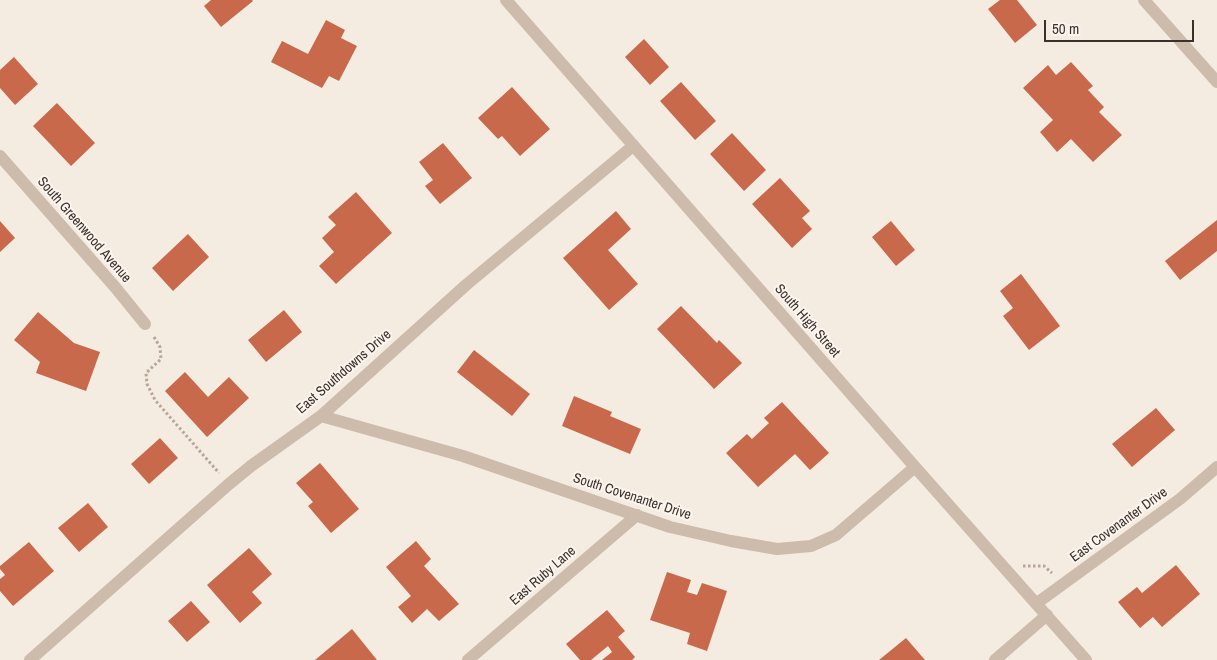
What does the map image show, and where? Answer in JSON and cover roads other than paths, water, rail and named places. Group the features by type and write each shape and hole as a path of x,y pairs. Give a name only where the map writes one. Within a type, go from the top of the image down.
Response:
{"street":[{"name":"South High Street","path":"506,0 915,468 1086,660"},
{"path":"1144,0 1217,82"},
{"name":"East Southdowns Drive","path":"30,660 229,484 265,455 321,416 466,284 633,146"},
{"name":"South Greenwood Avenue","path":"0,156 145,324"},
{"name":"South Covenanter Drive","path":"321,416 463,456 670,527 730,541 777,548 811,546 836,535 915,468"},
{"name":"East Covenanter Drive","path":"1036,603 1180,499 1217,467"},
{"name":"East Ruby Lane","path":"468,660 637,515"},
{"path":"995,660 1047,615"}]}
